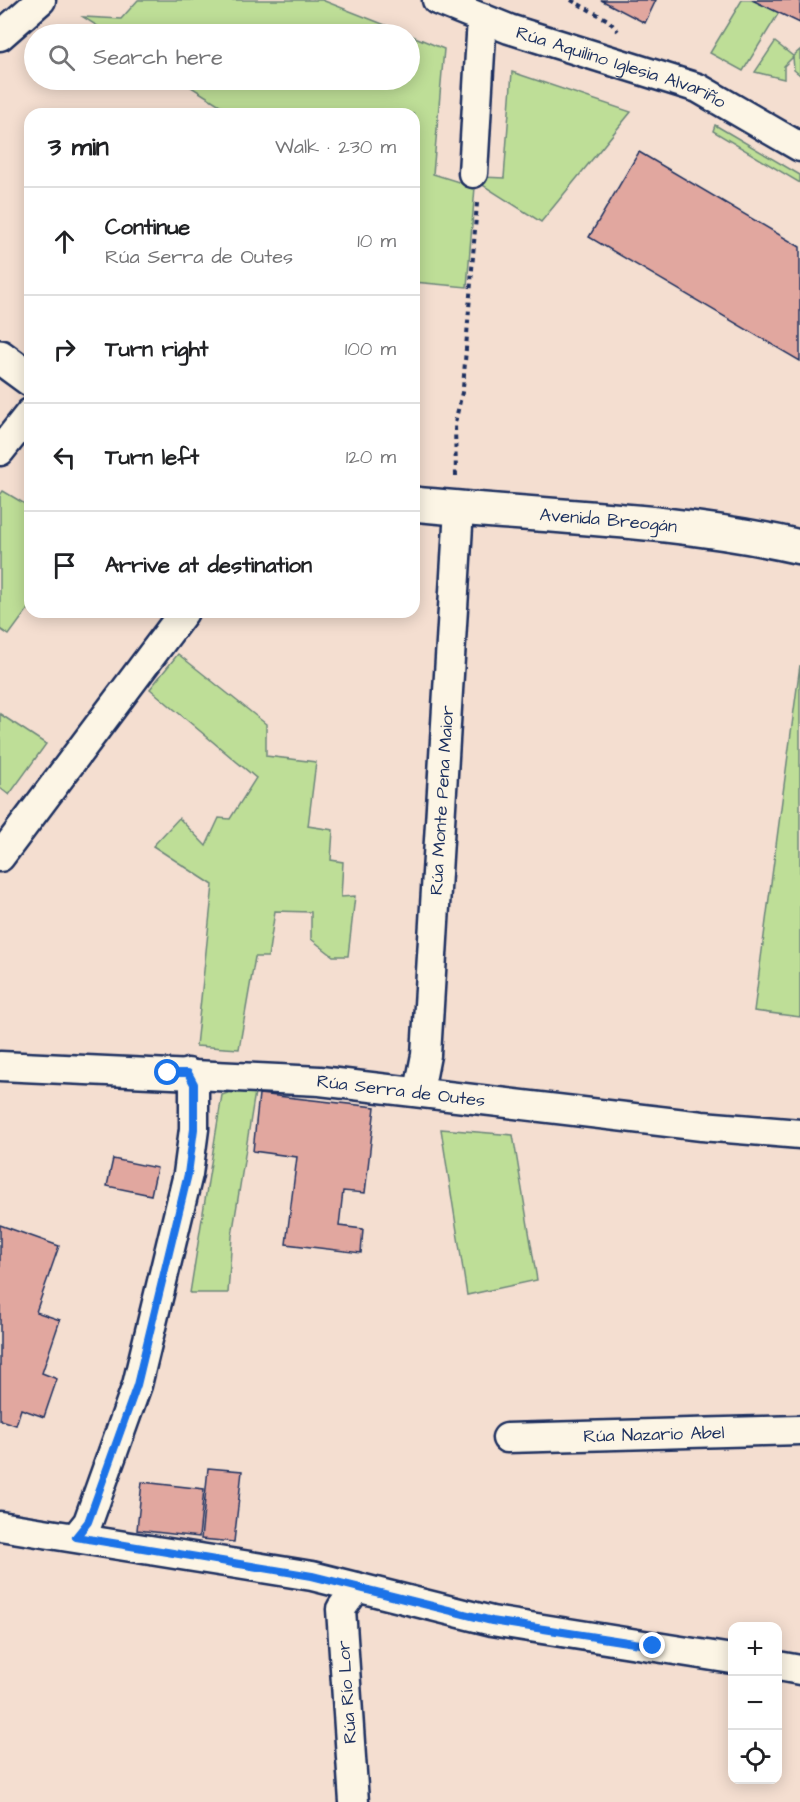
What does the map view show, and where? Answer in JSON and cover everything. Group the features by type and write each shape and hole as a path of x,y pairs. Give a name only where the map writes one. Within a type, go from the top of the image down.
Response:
{"street":[{"path":"0,36 41,0"},
{"name":"Rúa Aquilino Iglesia Alvariño","path":"437,0 482,18 698,88 800,147"},
{"path":"474,173 482,18"},
{"path":"0,357 24,375"},
{"path":"0,451 24,421"},
{"name":"Avenida Breogán","path":"420,505 588,517 718,531 800,547"},
{"name":"Rúa Monte Pena Maior","path":"419,1091 426,1055 459,509"},
{"path":"0,857 179,618"},
{"name":"Rúa Serra de Outes","path":"0,1066 188,1073 320,1081 702,1126 800,1134"},
{"path":"76,1537 88,1522 137,1385 188,1174 194,1129 194,1084 188,1073"},
{"name":"Rúa Nazario Abel","path":"507,1438 800,1430"},
{"path":"0,1526 312,1576 492,1621 728,1658"},
{"name":"Rúa Río Lor","path":"354,1802 341,1609 357,1587"},
{"path":"782,1667 800,1670"}],"path":[{"path":"571,0 608,20 620,33"},
{"path":"459,509 455,462 455,423 462,388 471,292 478,187 474,173"}],"green space":[{"path":"138,0 322,0 383,24 94,24 83,17 121,19"},
{"path":"742,0 774,0 783,6 743,71 710,53"},
{"path":"420,39 444,49 433,174 475,187 467,287 420,283 420,108 224,108 196,90 420,90"},
{"path":"775,42 793,56 800,50 800,75 794,70 793,57 784,66 784,79 755,72"},
{"path":"512,72 631,112 541,222 481,184 483,177 504,178"},
{"path":"715,125 800,175 800,183 713,131"},
{"path":"3,491 24,503 24,614 9,635 0,629 0,495"},
{"path":"178,654 266,724 266,756 316,762 308,826 333,830 331,860 343,862 341,897 355,896 348,956 333,956 311,939 311,912 275,911 268,957 255,957 239,1049 196,1046 213,885 153,846 179,818 206,846 219,818 230,819 256,778 150,689"},
{"path":"800,665 800,1017 754,1011"},
{"path":"0,714 46,744 9,795 0,788"},
{"path":"233,1091 255,1092 232,1236 228,1293 190,1293 222,1095"},
{"path":"441,1129 513,1135 537,1280 467,1295"}],"building":[{"path":"601,0 656,0 645,23"},
{"path":"752,0 800,0 800,23"},
{"path":"639,152 800,247 800,361 589,237"},
{"path":"259,1094 375,1107 365,1193 343,1191 339,1226 363,1229 361,1253 286,1244 297,1157 253,1151"},
{"path":"113,1159 157,1168 151,1195 107,1186"},
{"path":"0,1225 59,1246 36,1312 60,1320 42,1373 57,1379 44,1417 21,1409 16,1425 0,1420"},
{"path":"208,1468 242,1471 234,1542 201,1539"},
{"path":"142,1482 204,1489 199,1537 137,1530"}],"route":[{"path":"168,1073 188,1073 194,1084 194,1129 188,1174 137,1385 88,1522 76,1537 312,1576 492,1621 653,1646"}]}
